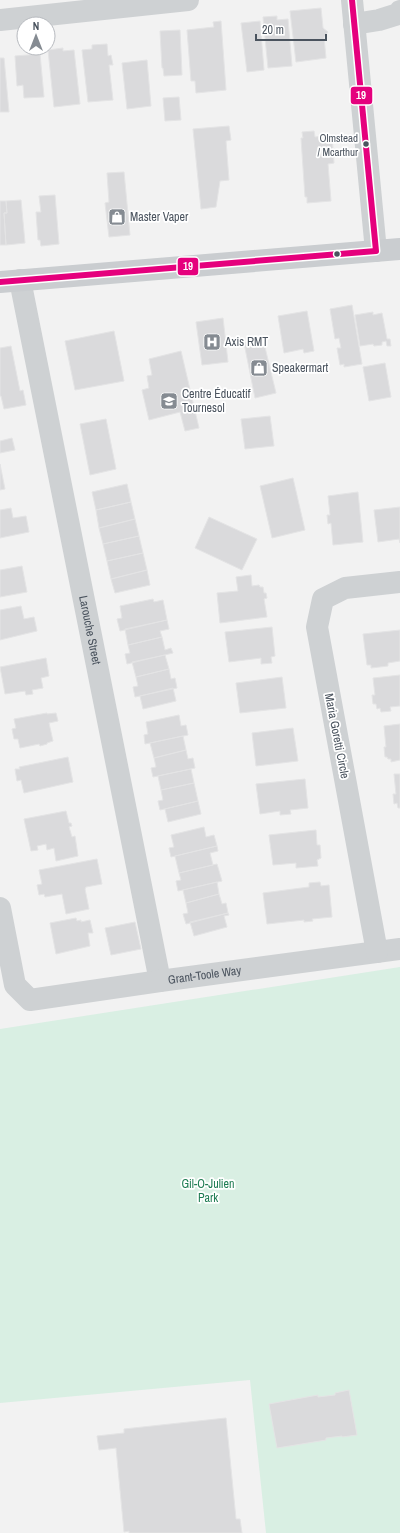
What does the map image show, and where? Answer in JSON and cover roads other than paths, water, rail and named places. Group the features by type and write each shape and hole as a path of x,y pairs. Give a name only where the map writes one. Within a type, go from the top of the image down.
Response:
{"main road":[{"path":"10,281 400,249"}],"street":[{"path":"0,20 188,0"},
{"path":"352,0 376,251"},
{"path":"354,24 379,20 398,14 400,11"},
{"name":"Larouche Street","path":"10,281 160,981"},
{"name":"Maria Goretti Circle","path":"377,952 317,627 323,600 346,588 400,582"},
{"name":"Grant-Toole Way","path":"0,908 15,985 30,1000 400,949"}],"place":[{"name":"Olmstead / Mcarthur","path":"366,144"},
{"name":"Master Vaper","path":"117,217"},
{"name":"Axis RMT","path":"212,342"},
{"name":"Speakermart","path":"259,368"},
{"name":"Centre Éducatif Tournesol","path":"169,401"}],"park label":[{"name":"Gil-O-Julien Park","path":"208,1191"}]}
